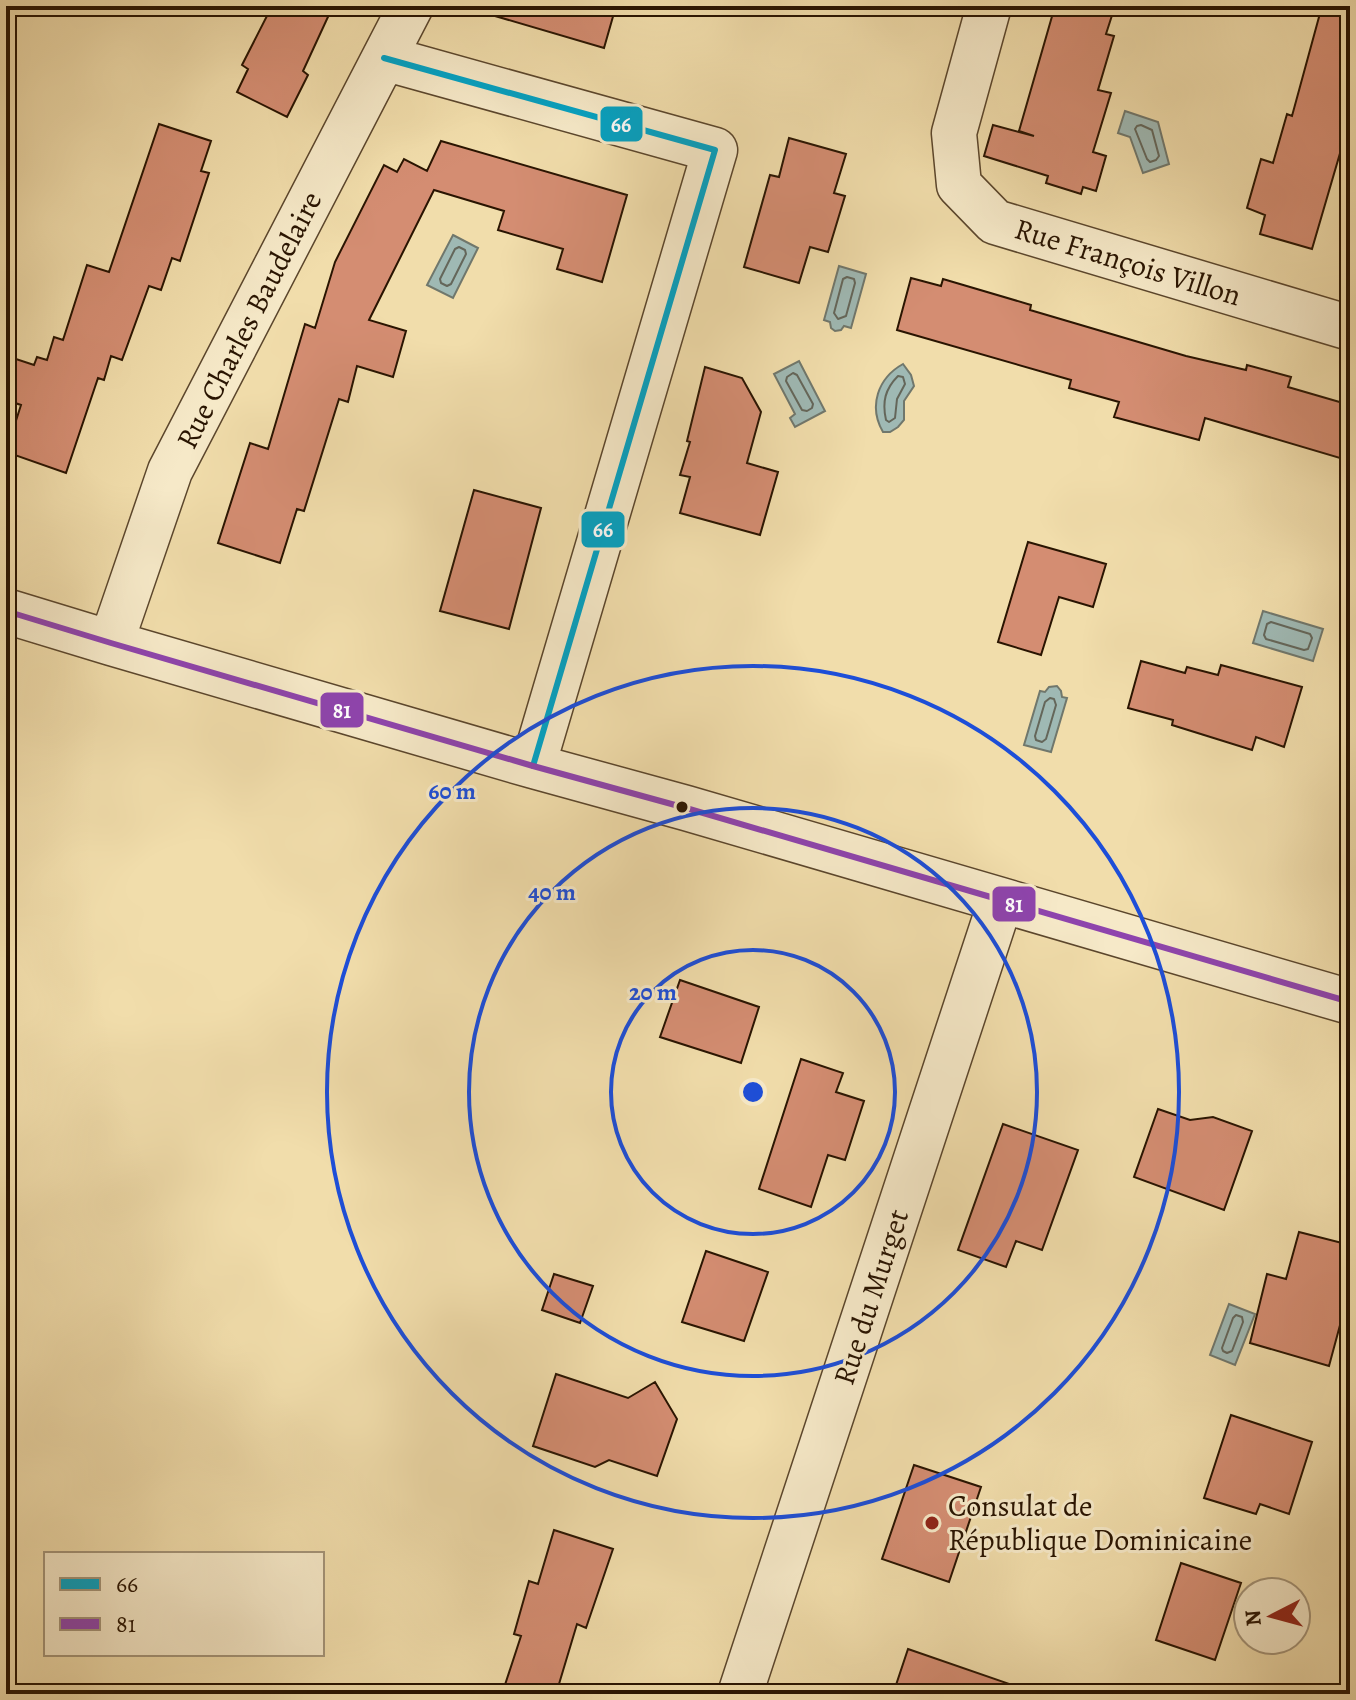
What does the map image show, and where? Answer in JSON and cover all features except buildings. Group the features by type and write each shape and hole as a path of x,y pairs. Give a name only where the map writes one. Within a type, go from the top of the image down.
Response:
{"street":[{"name":"Rue Charles Baudelaire","path":"111,643 170,471 411,6"},
{"name":"Rue François Villon","path":"989,6 954,133 959,185 995,222 1350,328"},
{"path":"384,58 715,150 533,766"},
{"path":"6,611 1350,1002"},
{"name":"Rue du Murget","path":"740,1694 1001,900"}],"water":[{"path":"1125,111 1158,122 1169,164 1143,173 1130,137 1118,133"},
{"path":"453,235 478,248 453,298 427,285"},
{"path":"839,266 866,274 851,328 844,326 835,331 830,322 824,320"},
{"path":"799,361 825,411 795,427 790,418 795,414 774,374"},
{"path":"903,364 914,386 904,401 904,420 890,432 883,432 876,412 878,394 887,377"},
{"path":"1263,611 1323,629 1313,661 1253,643"},
{"path":"1057,686 1062,697 1067,698 1051,752 1024,745 1040,691"},
{"path":"1229,1304 1255,1314 1235,1365 1210,1355"}],"transit line":[{"name":"66","path":"384,58 715,150 533,766"},
{"name":"81","path":"6,611 1350,1002"}],"place":[{"name":"Consulat de République Dominicaine","path":"932,1523"}]}
